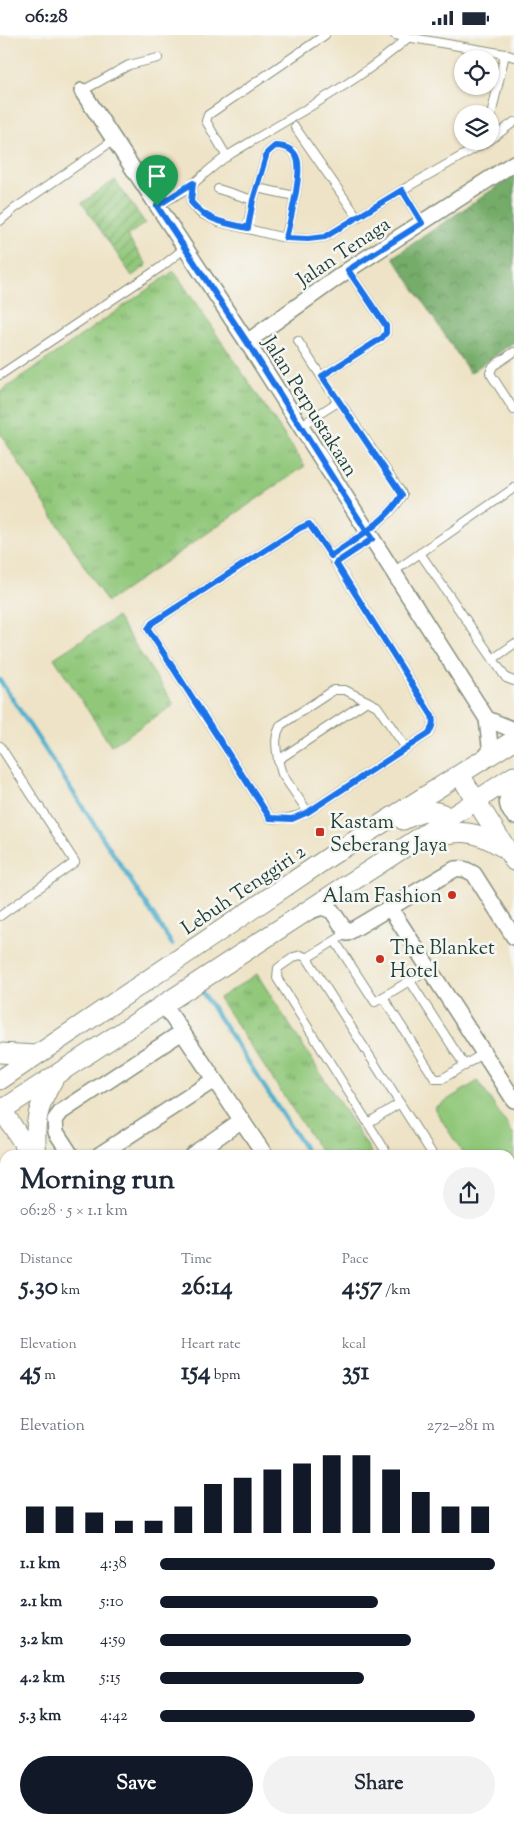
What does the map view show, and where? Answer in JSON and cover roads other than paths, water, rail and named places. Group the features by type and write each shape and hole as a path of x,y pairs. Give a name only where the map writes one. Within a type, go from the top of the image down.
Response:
{"street":[{"name":"Jalan Perpustakaan","path":"82,91 247,342 487,719"},
{"name":"Jalan Tenaga","path":"247,342 348,270 514,163"},
{"path":"487,719 514,731"},
{"path":"487,719 491,754"},
{"name":"Lebuh Tenggiri 2","path":"0,1079 332,855 514,740"},
{"path":"460,775 511,856"},
{"path":"28,1150 1,1108 56,1075 514,776"},
{"path":"514,780 508,791 507,805 514,816"},
{"path":"332,855 412,816 437,811 444,814 448,819"},
{"path":"418,839 462,831 475,833 493,841 511,856"},
{"path":"303,914 322,907 332,911 341,937 454,869 466,869 474,875 514,937"},
{"path":"390,908 484,1053 511,1090"},
{"path":"164,1005 262,1150"},
{"path":"68,1150 56,1131 55,1119 61,1112 182,1032"},
{"path":"0,1053 36,1055"},
{"path":"20,1066 26,1075 33,1079 56,1075"},
{"path":"36,1150 34,1133 42,1099 56,1075"},
{"path":"107,1150 214,1079"},
{"path":"199,1150 242,1120"}],"lane":[{"path":"227,157 206,121 208,115 325,35"},
{"path":"395,35 514,57"},
{"path":"157,206 193,183 227,157 308,107 323,100 391,53 409,37"},
{"path":"493,105 505,54"},
{"path":"82,91 129,65 158,58"},
{"path":"499,133 514,122"},
{"path":"295,127 358,218"},
{"path":"0,221 14,209 114,140"},
{"path":"248,228 253,200 267,153 275,146 285,146 292,150 297,157 300,169 294,207 286,238"},
{"path":"193,183 191,202 200,213 220,222 286,238 308,239 325,237 471,150"},
{"path":"257,188 295,196"},
{"path":"218,189 253,200"},
{"path":"402,190 422,223"},
{"path":"0,375 160,267 185,248"},
{"path":"322,376 382,338 386,333 386,326 348,270"},
{"path":"298,341 402,495 394,508 370,535 336,563"},
{"path":"514,352 493,366 490,373 514,410"},
{"path":"300,425 338,402"},
{"path":"393,572 514,488"},
{"path":"309,524 331,556 432,716 433,726 429,733 308,812 292,819 270,818 148,629 160,618 309,524"},
{"path":"331,556 370,535"},
{"path":"420,553 506,678 514,681"},
{"path":"493,659 514,644"},
{"path":"308,812 282,774 275,741 281,725 330,691 345,690 377,706 406,748"},
{"path":"278,760 368,701"},
{"path":"0,746 75,862 0,915"},
{"path":"308,958 341,937 375,1002 429,969"},
{"path":"385,1150 277,978 278,968 294,957 301,955 308,958 430,1150"},
{"path":"410,981 464,1066"},
{"path":"383,997 435,1079 442,1079 484,1053"},
{"path":"368,1123 400,1103"}],"waterway":[{"path":"0,680 172,944"},
{"path":"201,990 306,1150"}],"place":[{"name":"Kastam Seberang Jaya","path":"320,832"},
{"name":"Alam Fashion","path":"452,895"},
{"name":"The Blanket Hotel","path":"380,959"}]}
